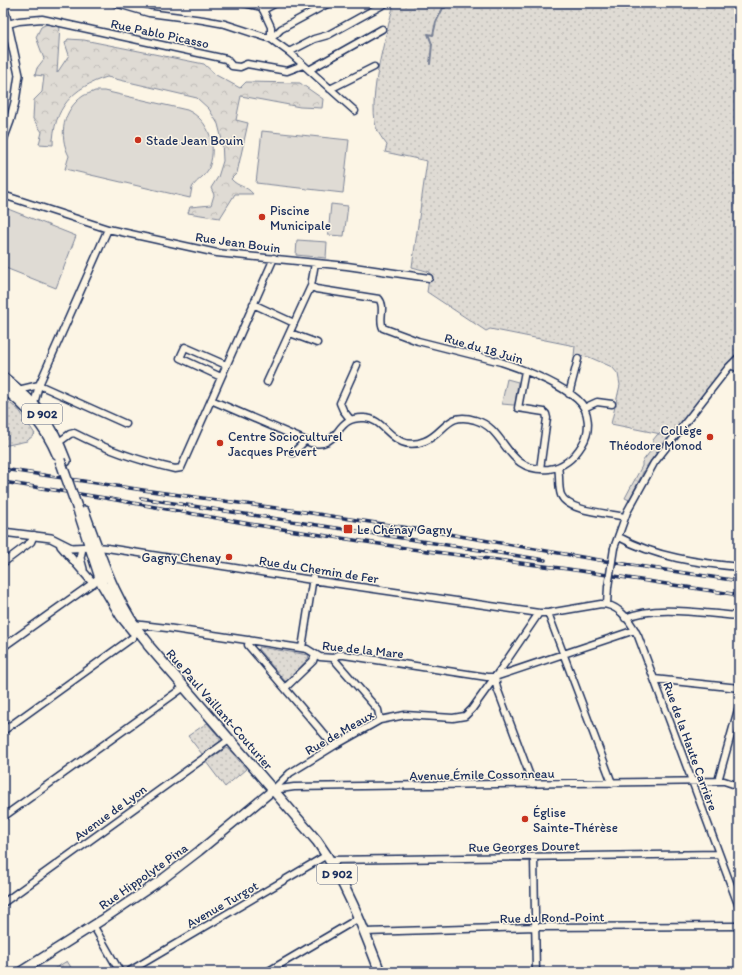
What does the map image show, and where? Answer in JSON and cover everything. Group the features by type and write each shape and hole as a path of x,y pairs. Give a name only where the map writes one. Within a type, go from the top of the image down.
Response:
{"main road":[{"name":"D 902","path":"3,377 34,404 47,421 59,442 63,461"},
{"name":"D 902","path":"3,388 12,394 31,414 51,441 63,461"},
{"name":"Rue Paul Vaillant-Couturier","path":"63,461 81,511 96,580 121,616 136,629 148,645 273,790"},
{"name":"Rue Paul Vaillant-Couturier","path":"90,548 106,570 136,629"},
{"name":"D 902","path":"273,790 317,841 328,858 359,918 380,972"},
{"name":"Rue Hippolyte Pina","path":"20,972 102,920 176,869 273,790"}],"street":[{"path":"3,3 19,75 15,102 3,140"},
{"path":"115,3 149,13 225,24 271,39 289,52 355,110"},
{"path":"244,3 262,7 276,3"},
{"path":"271,39 281,28 329,3"},
{"path":"289,52 314,39 328,35 386,3"},
{"path":"262,7 271,28 271,39"},
{"name":"Rue Pablo Picasso","path":"8,24 19,21 42,19 226,59 232,66 240,67 247,64 287,71 303,64"},
{"path":"309,70 382,29"},
{"path":"330,89 374,67"},
{"path":"3,118 10,121"},
{"name":"Rue Jean Bouin","path":"3,195 108,229 217,253 361,268 429,278"},
{"path":"34,404 38,385 108,229"},
{"path":"59,442 70,434 74,433 113,451 135,459 180,468 274,258"},
{"path":"267,382 311,286 315,263"},
{"name":"Rue du 18 Juin","path":"311,286 316,289 377,298 381,302 381,321 383,328 407,338 501,362 525,370 555,385 577,399 584,408"},
{"path":"253,304 294,323"},
{"path":"290,332 316,343"},
{"path":"221,377 180,358 182,352 185,347 226,365"},
{"path":"607,604 614,548 625,517 654,463 731,365 739,357"},
{"path":"569,394 578,359"},
{"path":"350,419 340,403 357,365"},
{"path":"731,365 739,369"},
{"path":"525,370 518,408 544,412 547,418 540,469"},
{"path":"18,390 38,385 126,424"},
{"path":"211,400 311,444 330,440 346,421 350,419 366,418 373,420 398,440 408,443 426,441 450,421 461,418 476,420 489,427 520,463 525,466 540,469 558,467 564,465 572,459 584,442 588,430 588,420 584,408 597,402 612,404"},
{"path":"293,454 305,441"},
{"path":"558,467 561,494 566,502 587,510 625,517"},
{"path":"3,532 51,538 71,548 90,548"},
{"path":"3,563 31,542 34,536"},
{"path":"619,537 647,550 702,564 739,567"},
{"path":"60,543 84,573 96,580"},
{"path":"84,573 80,558 90,548"},
{"name":"Rue du Chemin de Fer","path":"90,548 145,554 539,613 607,604"},
{"path":"3,647 96,580 106,570"},
{"path":"302,648 312,579"},
{"name":"Rue de la Haute Carrière","path":"607,604 617,608 635,630 739,907"},
{"path":"625,618 636,614 659,610 739,616"},
{"name":"Rue de Meaux","path":"273,790 290,773 380,720 405,715 453,718 465,716 472,709 539,613"},
{"path":"548,613 612,783"},
{"name":"Rue de la Mare","path":"136,629 168,628 302,648 307,649 314,655 320,657 333,658 344,655 487,677 495,676"},
{"path":"3,731 136,629"},
{"path":"533,784 497,688 495,676 635,630"},
{"path":"249,640 248,645 334,746"},
{"path":"285,688 313,661 314,655"},
{"path":"333,658 378,710 380,720"},
{"path":"654,679 739,688"},
{"path":"3,817 184,687"},
{"path":"718,781 739,706"},
{"name":"Avenue de Lyon","path":"3,903 229,740"},
{"name":"Avenue Émile Cossonneau","path":"273,790 294,788 692,781 724,781 739,786"},
{"name":"Rue Georges Douret","path":"328,858 719,854"},
{"path":"534,857 536,972"},
{"name":"Avenue Turgot","path":"128,972 328,858"},
{"path":"267,972 359,918"},
{"path":"93,925 120,972"},
{"name":"Rue du Rond-Point","path":"365,932 536,927 739,926"}],"green space":[{"path":"394,3 739,3 739,351 671,436 611,424 620,385 618,374 612,367 589,357 574,356 575,346 490,329 486,331 427,292 430,272 412,267 427,161 385,152 387,145 376,127 374,113 374,98 379,65"},
{"path":"49,23 60,26 57,73 69,55 65,43 68,39 84,40 204,64 216,75 240,88 246,82 300,83 323,99 322,108 300,107 241,96 236,120 248,123 237,173 231,179 237,184 248,189 253,194 235,194 220,218 188,213 190,207 211,205 214,195 211,188 218,177 223,161 222,140 218,124 209,109 197,98 107,77 95,81 75,93 61,110 54,132 53,145 39,144 42,132 33,119 34,100 42,92 44,76 35,75 37,68 44,59 36,37 41,27"},
{"path":"95,91 104,91 187,110 201,120 210,136 212,144 211,162 203,177 193,186 190,198 65,169 69,156 64,140 64,123 71,108 76,102 84,95"},
{"path":"262,131 349,140 343,193 256,183"},
{"path":"331,204 348,206 344,236 328,235"},
{"path":"3,207 76,236 56,288 3,267"},
{"path":"297,240 327,242 326,258 296,255"},
{"path":"720,368 646,467 629,500 625,498 642,466 642,462 653,448 653,440 657,435 670,428"},
{"path":"507,379 518,382 515,405 502,404"},
{"path":"3,398 19,410 35,434 27,441 3,446"},
{"path":"259,647 309,655 308,659 287,681 285,681 258,649"},
{"path":"207,723 220,738 220,742 202,754 188,736"},
{"path":"226,748 229,749 246,769 225,787 206,762"},
{"path":"67,961 74,972 49,972"}],"waterway":[{"path":"430,64 432,44 428,34 433,35 436,22 443,8 445,8 445,5 450,3"}],"railway":[{"path":"3,469 298,511 448,534 611,562 739,581"},
{"path":"3,482 105,498 250,524 412,549 568,569 739,595"},
{"path":"141,498 545,560"}],"place":[{"name":"Stade Jean Bouin","path":"138,140"},
{"name":"Piscine Municipale","path":"262,217"},
{"name":"Collège Théodore Monod","path":"710,437"},
{"name":"Centre Socioculturel Jacques Prévert","path":"220,443"},
{"name":"Le Chénay Gagny","path":"348,529"},
{"name":"Gagny Chenay","path":"229,557"},
{"name":"Église Sainte-Thérèse","path":"525,819"}]}
